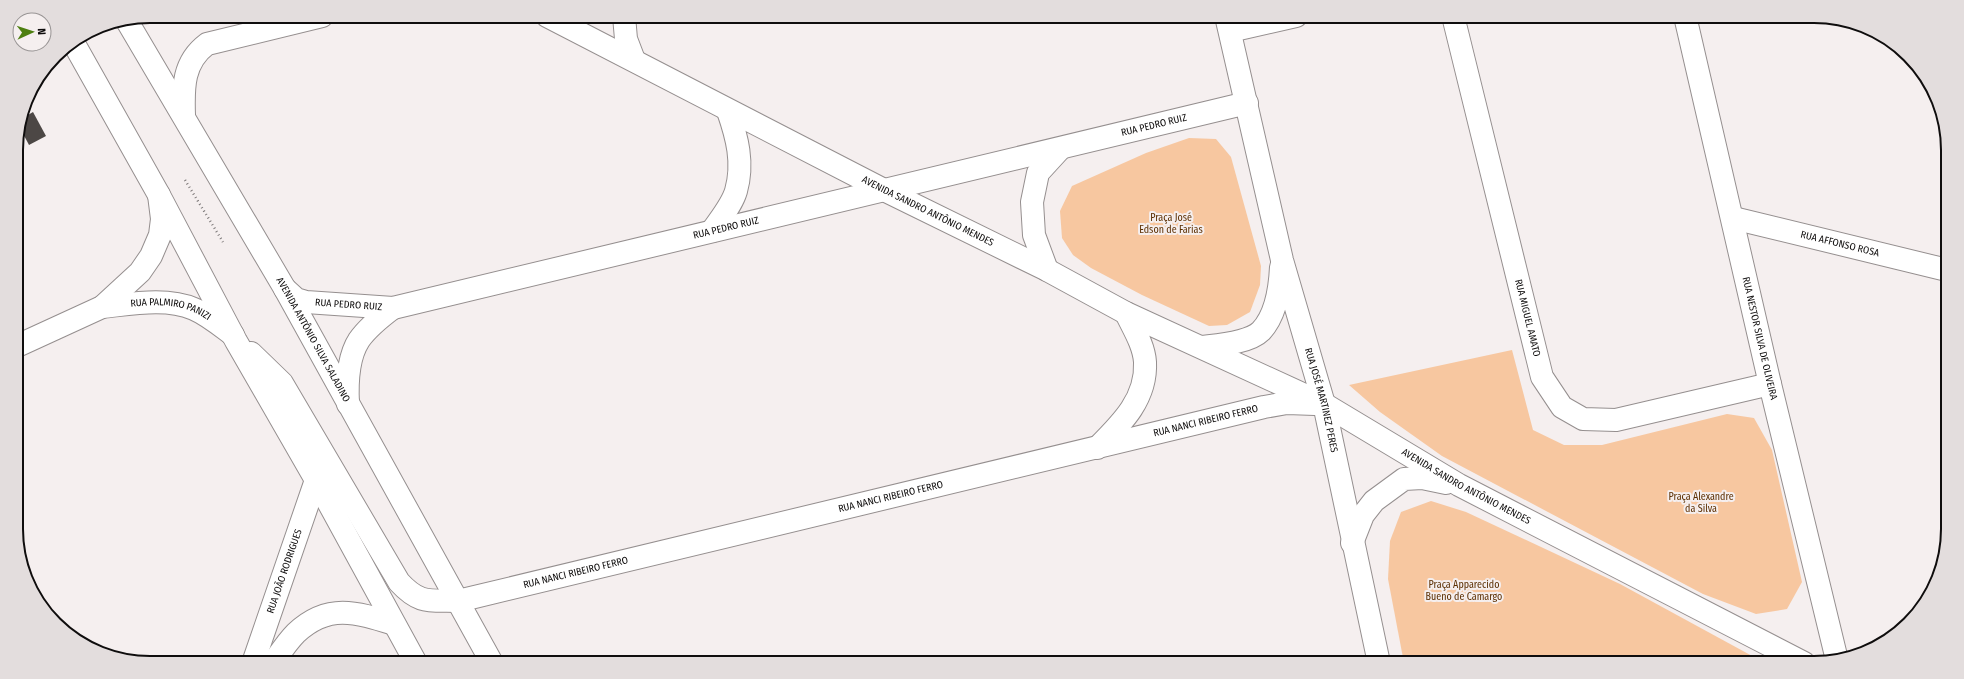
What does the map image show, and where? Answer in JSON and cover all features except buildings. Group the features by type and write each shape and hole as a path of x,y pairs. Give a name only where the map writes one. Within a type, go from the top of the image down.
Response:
{"street":[{"path":"184,115 183,93 185,80 190,62 196,52 207,44 278,23"},
{"name":"AVENIDA SANDRO ANTÔNIO MENDES","path":"561,23 634,60 728,111 1047,270 1126,313 1324,404 1459,485 1790,656"},
{"path":"625,23 626,39 634,60"},
{"name":"RUA MIGUEL AMATO","path":"1456,23 1542,377 1562,407 1583,418 1616,420 1770,384"},
{"name":"RUA NESTOR SILVA DE OLIVEIRA","path":"1687,23 1733,218 1770,384 1836,654"},
{"name":"AVENIDA ANTÔNIO SILVA SALADINO","path":"130,24 184,115 284,289 488,656"},
{"name":"RUA JOSÉ MARTINEZ PERES","path":"1228,24 1282,260 1324,404 1352,543 1377,656"},
{"path":"76,47 159,195 235,338 316,480 412,656"},
{"name":"RUA PEDRO RUIZ","path":"284,289 296,299 306,302 393,308 1247,103"},
{"path":"712,231 725,213 736,191 740,159 738,139 728,111"},
{"path":"1047,270 1034,235 1032,202 1038,173 1060,149"},
{"name":"RUA PALMIRO PANIZI","path":"23,343 102,307 140,272 152,256 160,234 162,219 159,195"},
{"name":"RUA AFFONSO ROSA","path":"1733,218 1941,269"},
{"name":"RUA JOSÉ MARTINEZ PERES","path":"1202,348 1229,344 1249,337 1260,331 1276,300 1280,286 1282,260"},
{"name":"RUA PALMIRO PANIZI","path":"102,307 137,303 170,303 194,309 235,338 262,362 282,383 400,582 410,594 422,600 458,601"},
{"name":"RUA PEDRO RUIZ","path":"348,404 347,388 350,367 359,341 374,324 393,308"},
{"path":"1096,449 1120,426 1133,409 1141,387 1145,362 1140,343 1126,313"},
{"name":"RUA NANCI RIBEIRO FERRO","path":"458,601 1096,449 1264,407 1288,403 1324,404"},
{"path":"1352,543 1363,515 1374,501 1404,479 1422,478 1459,485"},
{"name":"RUA JOÃO RODRIGUES","path":"255,656 316,480"},
{"path":"279,656 296,634 322,615 340,612 360,613 394,624"}],"green space":[{"name":"Praça José Edson de Farias","path":"1189,138 1216,139 1231,157 1261,266 1260,285 1250,312 1227,325 1209,326 1142,295 1091,268 1073,255 1062,238 1060,211 1072,186 1146,153"},
{"name":"Praça Alexandre da Silva","path":"1512,350 1533,430 1564,445 1602,445 1727,414 1754,418 1772,450 1802,582 1787,609 1756,614 1703,594 1442,456 1380,412 1349,385"},
{"name":"Praça Apparecido Bueno de Camargo","path":"1431,501 1466,512 1620,584 1752,656 1403,656 1388,579 1390,541 1401,512"}]}
